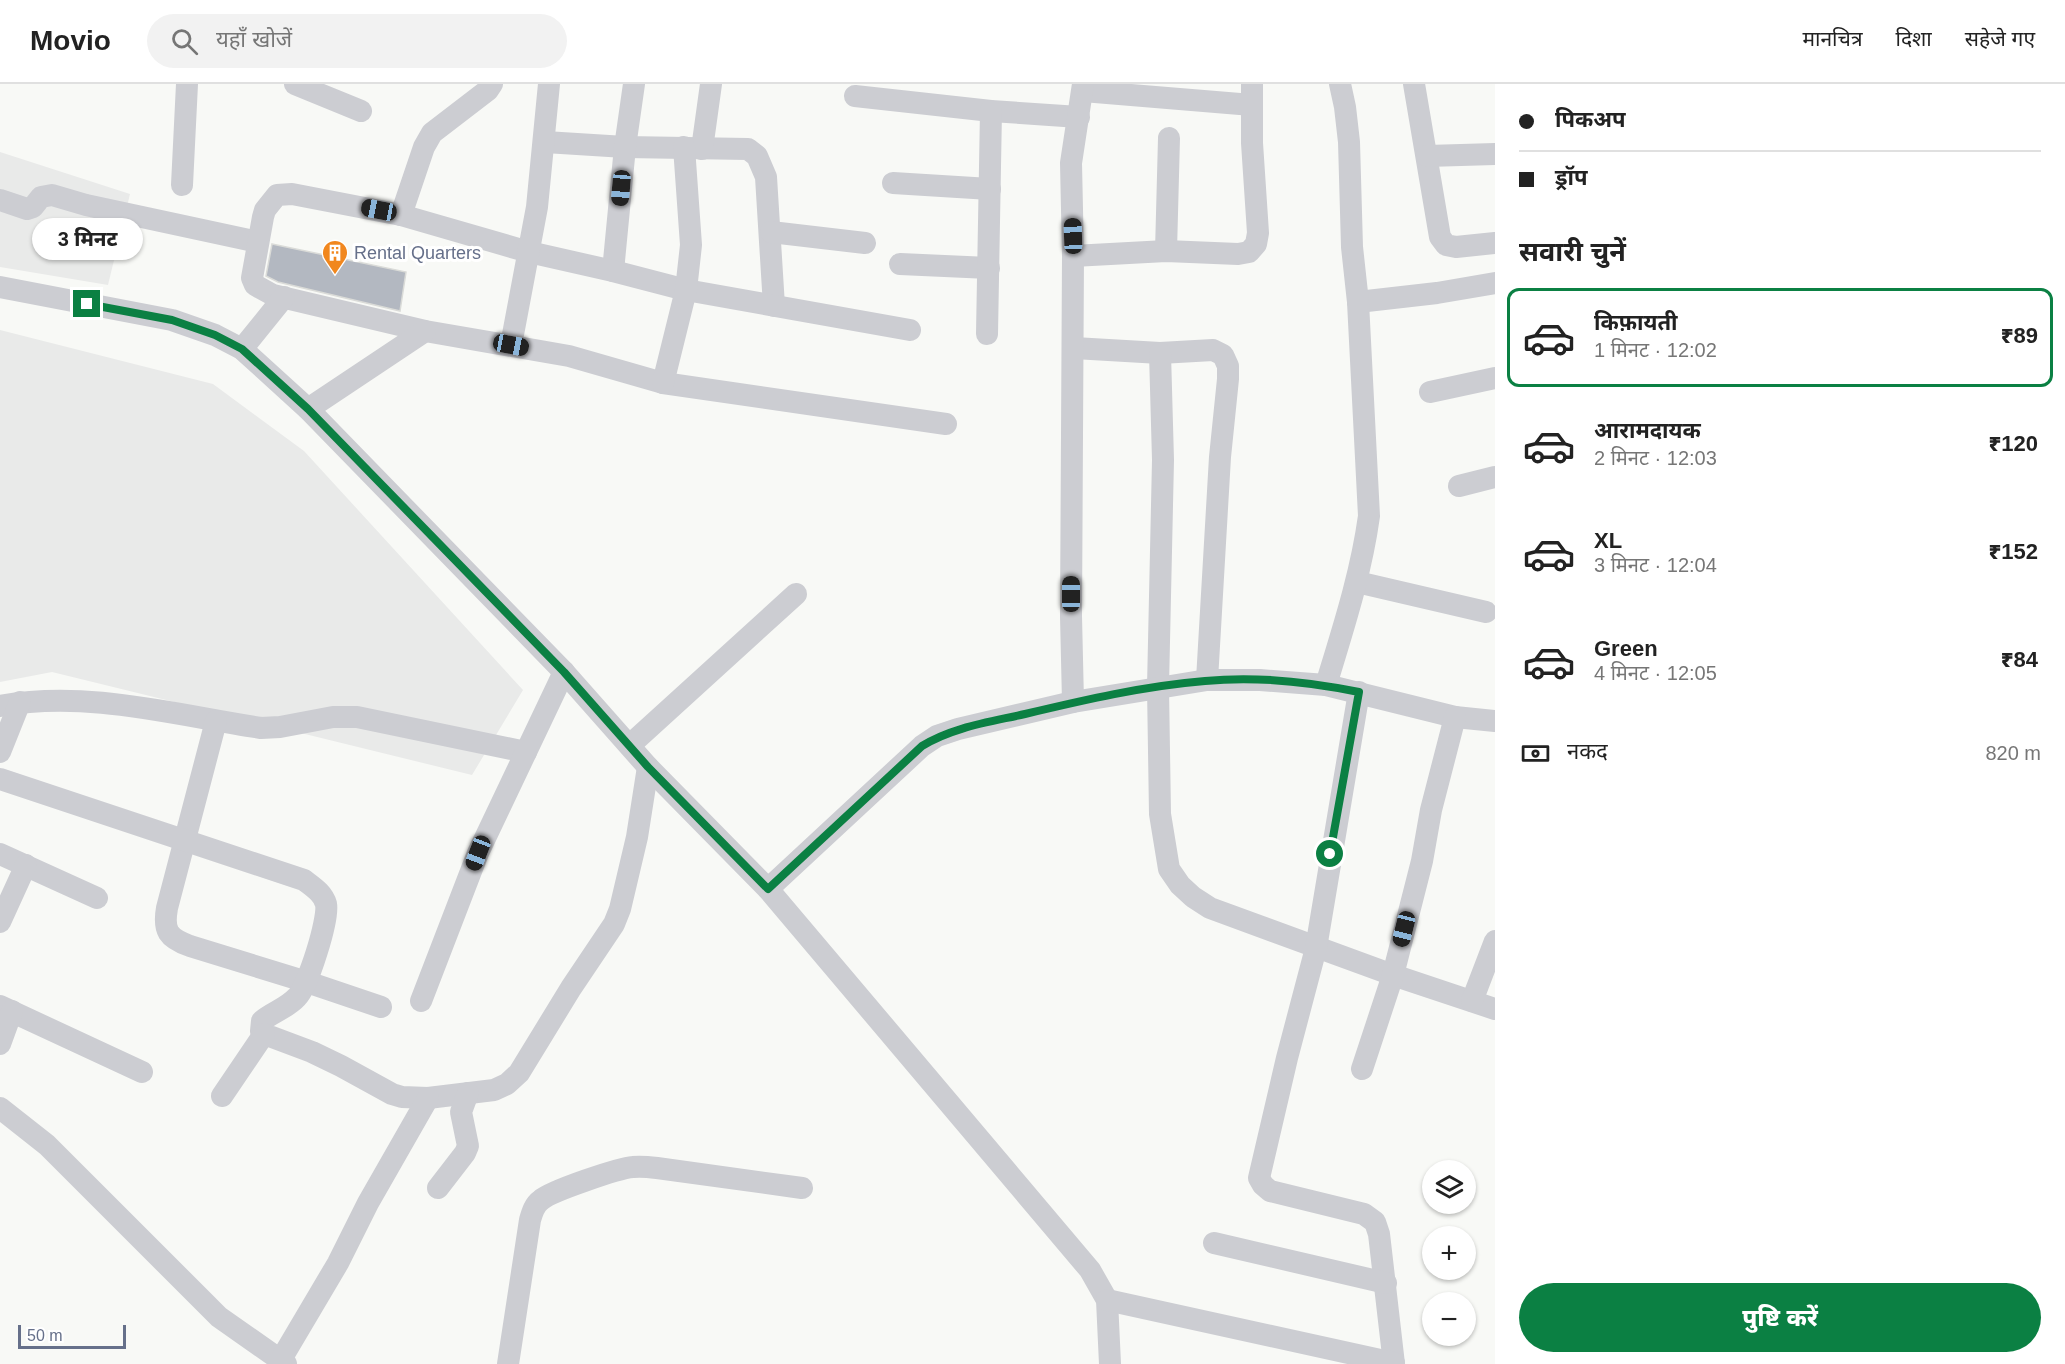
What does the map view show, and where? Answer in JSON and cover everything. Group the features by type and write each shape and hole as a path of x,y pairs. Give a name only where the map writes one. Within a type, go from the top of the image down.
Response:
{"street":[{"path":"182,185 187,84"},
{"path":"295,84 361,111"},
{"path":"400,215 424,147 432,133 488,90 492,84"},
{"path":"511,345 537,207 549,84"},
{"path":"613,271 625,147 634,84"},
{"path":"663,383 686,290 691,245 693,148 711,84"},
{"path":"1326,685 1357,582 1369,516 1358,302 1352,247 1349,142 1340,84"},
{"path":"1414,84 1440,237 1446,245 1456,247 1495,243"},
{"path":"1068,703 1074,348 1071,163 1083,88 1252,94 1252,143 1258,233 1256,244 1250,252 1238,254 1166,251 1073,256"},
{"path":"855,96 991,111 1079,117"},
{"path":"987,334 991,111"},
{"path":"1166,251 1168,138"},
{"path":"545,142 625,147 748,149 757,156 766,177 774,306"},
{"path":"1427,156 1495,154"},
{"path":"893,183 990,189"},
{"path":"910,330 686,290 529,252 400,215 292,194 277,195 265,210 252,278 255,285 263,291 284,297 425,331 569,356 663,383 946,424"},
{"path":"0,200 27,208 33,207 41,197 52,195 86,205 258,242"},
{"path":"771,232 865,243"},
{"path":"900,264 989,268"},
{"path":"1358,302 1437,293 1495,283"},
{"path":"0,287 172,320 222,338 242,349 308,409 564,672 648,767 768,889 1090,1270 1107,1300 1110,1364"},
{"path":"242,349 284,297"},
{"path":"308,409 425,331"},
{"path":"1074,348 1160,353 1213,350 1223,355 1228,366 1206,680"},
{"path":"1160,353 1163,460 1158,687 1160,814 1169,869 1180,885 1210,908 1316,948 1495,1008"},
{"path":"1430,392 1495,378"},
{"path":"1459,486 1495,477"},
{"path":"1357,582 1486,612"},
{"path":"630,745 796,594"},
{"path":"421,1001 478,853 564,672"},
{"path":"768,889 922,746 937,736 1068,703 1206,680 1269,681 1326,685 1455,717 1495,721"},
{"path":"1107,1300 1394,1363 1386,1283 1379,1233 1375,1222 1365,1214 1270,1191 1259,1178 1316,948 1359,692"},
{"path":"0,752 10,704 118,703 261,728 280,727 333,717 357,717 526,752"},
{"path":"1362,1069 1393,975 1455,717"},
{"path":"216,721 167,908 165,920 167,932 175,941 381,1007"},
{"path":"0,778 58,800 304,880 319,892 326,904 325,918 307,982 295,1000 262,1021 260,1026 264,1034 341,1066 392,1094 428,1098 494,1090 507,1084 519,1073 614,924 620,909 637,837 648,767"},
{"path":"0,854 97,898"},
{"path":"0,922 26,865"},
{"path":"1472,1000 1495,941"},
{"path":"0,1044 6,1009 142,1072"},
{"path":"222,1096 264,1034"},
{"path":"438,1188 468,1146 461,1112 468,1093"},
{"path":"0,1108 47,1145 219,1317 283,1362 338,1263 368,1203 428,1098"},
{"path":"508,1364 530,1220 534,1208 550,1194 608,1173 632,1167 657,1168 802,1188"},
{"path":"1214,1243 1386,1283"}],"shaded area":[{"path":"0,152 130,194 108,285 0,267"},
{"path":"0,330 213,384 304,451 523,690 472,775 52,672 0,682"}],"building":[{"name":"Rental Quarters","path":"272,244 406,272 400,311 278,282 266,276"}],"place":[{"name":"Rental Quarters","path":"335,276"}],"route":[{"path":"87,304 172,320 230,341 242,349 308,409 564,672 648,767 768,889 922,746 937,736 1073,702 1206,680 1260,680 1326,685 1359,692 1330,854"}]}
